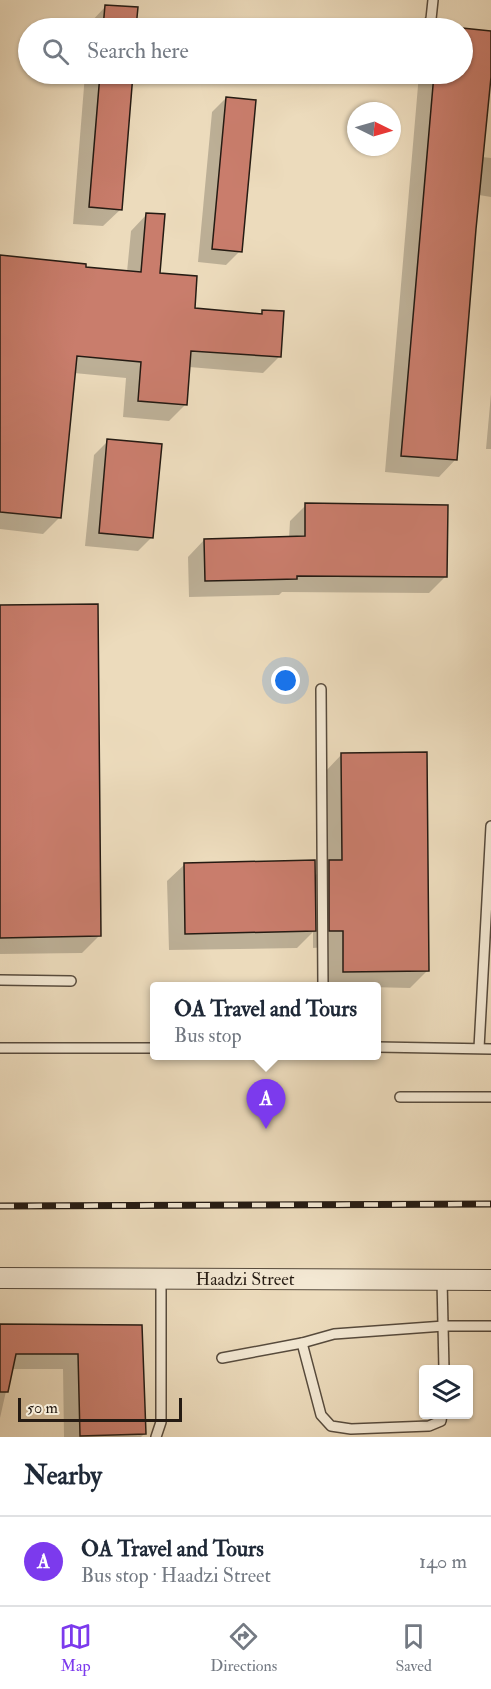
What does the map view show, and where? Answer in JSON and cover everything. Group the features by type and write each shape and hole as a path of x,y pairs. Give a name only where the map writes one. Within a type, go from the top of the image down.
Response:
{"street":[{"name":"Haadzi Street","path":"0,1278 491,1280"}],"lane":[{"path":"431,18 433,0"},
{"path":"321,689 323,982"},
{"path":"478,1048 491,826"},
{"path":"0,980 71,981"},
{"path":"381,1047 491,1048"},
{"path":"0,1048 150,1048"},
{"path":"400,1097 491,1097"},
{"path":"156,1437 161,1422 161,1278"},
{"path":"442,1280 444,1365"},
{"path":"222,1358 302,1343 334,1334 444,1326 491,1326"},
{"path":"302,1343 321,1414 331,1426 351,1430 429,1426 441,1419"}],"building":[{"path":"105,5 138,7 137,18 104,18"},
{"path":"473,29 491,31 491,77 457,460 401,456 433,84 473,84"},
{"path":"99,84 132,84 122,210 89,207"},
{"path":"226,97 256,100 242,252 212,249"},
{"path":"146,213 165,214 160,273 197,276 195,308 262,314 262,310 284,311 281,357 191,351 187,405 138,401 141,362 77,356 61,518 0,512 0,255 141,272"},
{"path":"107,439 162,444 153,538 99,533"},
{"path":"305,503 448,505 447,577 297,576 297,579 205,581 204,539 305,536"},
{"path":"98,604 101,936 0,938 0,605"},
{"path":"427,752 429,971 343,972 343,931 329,931 329,860 342,860 341,753"},
{"path":"315,860 316,931 185,934 184,863"},
{"path":"0,1324 142,1325 146,1434 80,1436 78,1354 16,1354 8,1392 0,1392"}],"railway":[{"path":"0,1206 491,1204"}],"place":[{"name":"OA Travel and Tours","path":"266,1129"}]}
